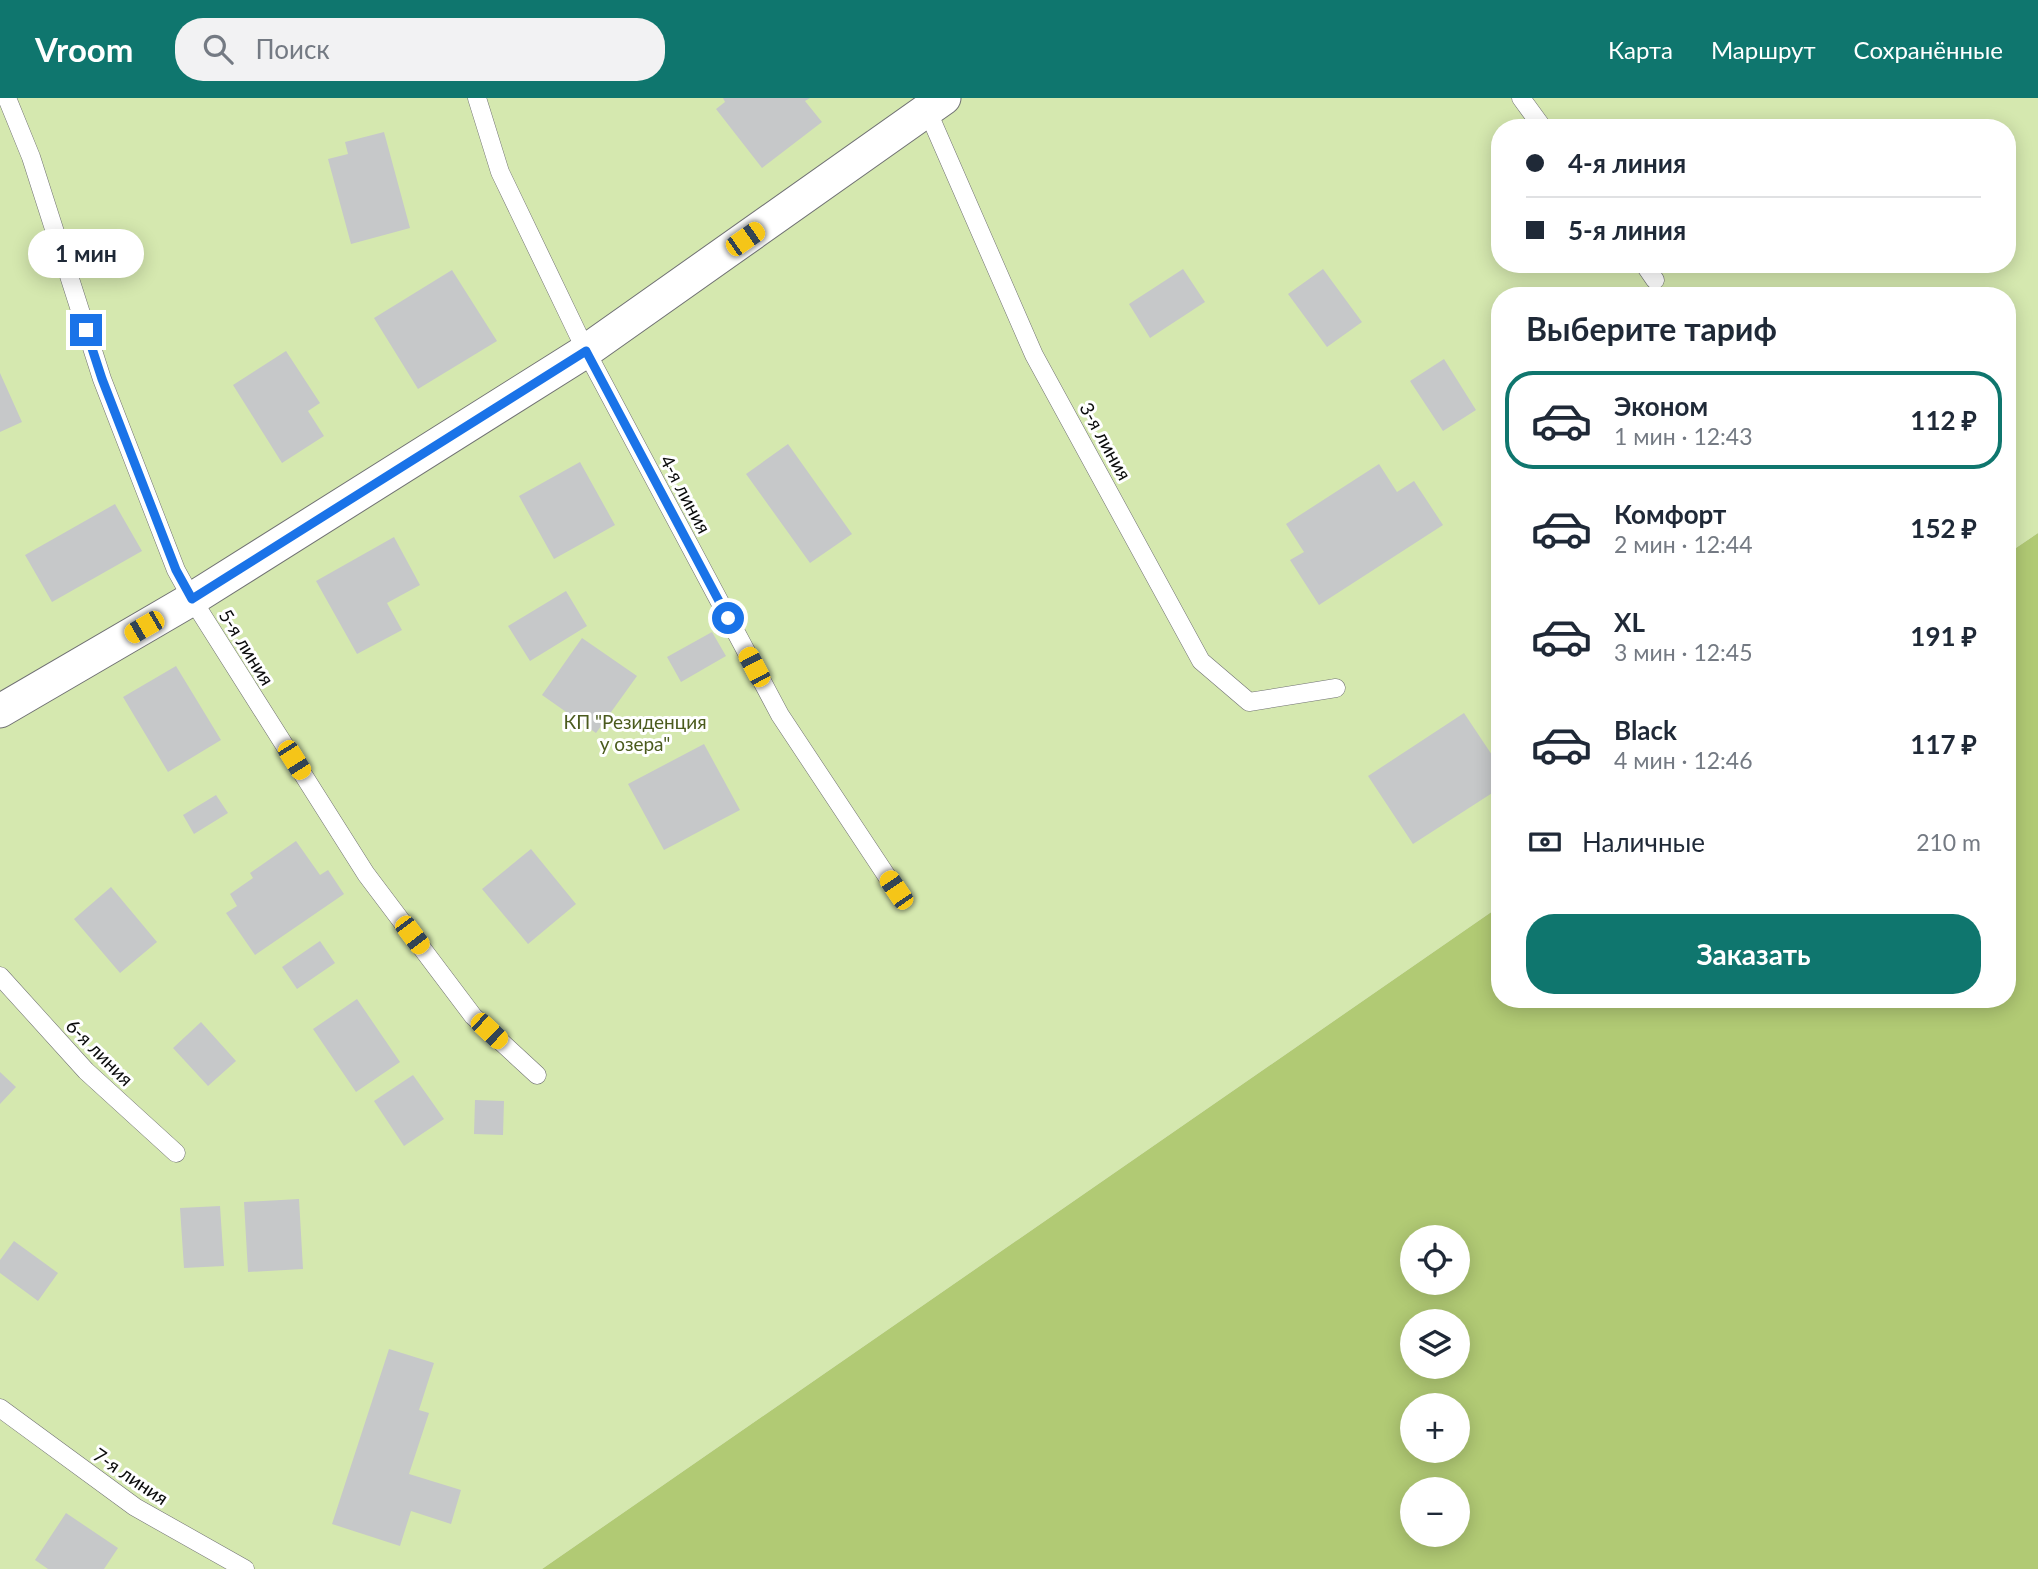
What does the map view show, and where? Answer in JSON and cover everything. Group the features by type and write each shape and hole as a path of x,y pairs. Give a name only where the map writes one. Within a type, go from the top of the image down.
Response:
{"street":[{"path":"0,711 192,599 586,351 931,102"}],"lane":[{"name":"5-я линия","path":"8,98 31,157 102,379 176,570 366,874 473,1016 537,1075"},
{"name":"4-я линия","path":"477,98 500,172 586,351 780,715 896,890"},
{"path":"1521,98 1536,119"},
{"name":"3-я линия","path":"931,102 1034,355 1201,661 1250,702 1336,688"},
{"path":"1650,273 1655,280"},
{"name":"6-я линия","path":"0,976 86,1071 176,1153"},
{"name":"7-я линия","path":"0,1408 135,1507 245,1569"}],"green space":[{"name":"КП \"Резиденция у озера\"","path":"0,98 2038,98 2038,533 2016,548 2016,287 1491,287 1491,912 542,1569 0,1569"},
{"path":"2038,533 2038,1569 542,1569 1491,912 1491,1008 2016,1008 2016,548"}],"building":[{"path":"723,98 810,98 805,101 822,122 762,168 716,109 725,102"},
{"path":"384,132 410,228 351,244 328,159 348,154 345,142"},
{"path":"1183,269 1205,302 1150,338 1129,304"},
{"path":"1323,269 1362,322 1327,347 1288,294"},
{"path":"452,270 497,341 418,389 374,318"},
{"path":"286,351 320,403 308,411 324,436 282,463 233,385"},
{"path":"1444,359 1476,410 1443,431 1410,381"},
{"path":"0,373 22,422 0,432"},
{"path":"788,444 852,534 810,563 746,474"},
{"path":"580,462 615,525 554,559 519,496"},
{"path":"1379,464 1397,492 1414,481 1443,525 1319,605 1290,560 1304,552 1286,524"},
{"path":"115,504 142,551 52,602 25,555"},
{"path":"394,537 420,585 387,603 402,630 357,654 316,581"},
{"path":"566,591 587,626 530,661 508,626"},
{"path":"712,632 726,656 681,682 667,657"},
{"path":"582,638 637,676 596,733 542,695"},
{"path":"176,666 221,740 168,772 123,697"},
{"path":"1464,713 1491,754 1491,794 1413,844 1368,776"},
{"path":"704,744 740,810 664,850 628,784"},
{"path":"216,795 228,813 194,834 183,815"},
{"path":"296,841 320,875 328,870 344,894 255,955 226,913 237,906 230,894 253,878 250,873"},
{"path":"531,849 576,904 528,944 482,889"},
{"path":"111,887 157,942 120,973 74,919"},
{"path":"320,941 335,963 297,989 282,967"},
{"path":"357,999 400,1062 356,1092 313,1029"},
{"path":"201,1022 236,1061 208,1086 173,1048"},
{"path":"0,1072 16,1087 0,1104"},
{"path":"413,1075 444,1119 404,1146 374,1101"},
{"path":"475,1100 504,1101 503,1135 474,1134"},
{"path":"299,1199 303,1269 248,1272 244,1202"},
{"path":"220,1206 224,1266 184,1268 180,1208"},
{"path":"14,1241 58,1273 38,1301 0,1273 0,1260"},
{"path":"389,1349 434,1363 419,1410 429,1413 409,1474 461,1490 451,1524 411,1511 400,1546 332,1524"},
{"path":"66,1513 118,1548 104,1569 48,1569 35,1560"}],"route":[{"path":"86,330 102,379 176,570 192,599 586,351 728,618"}]}
